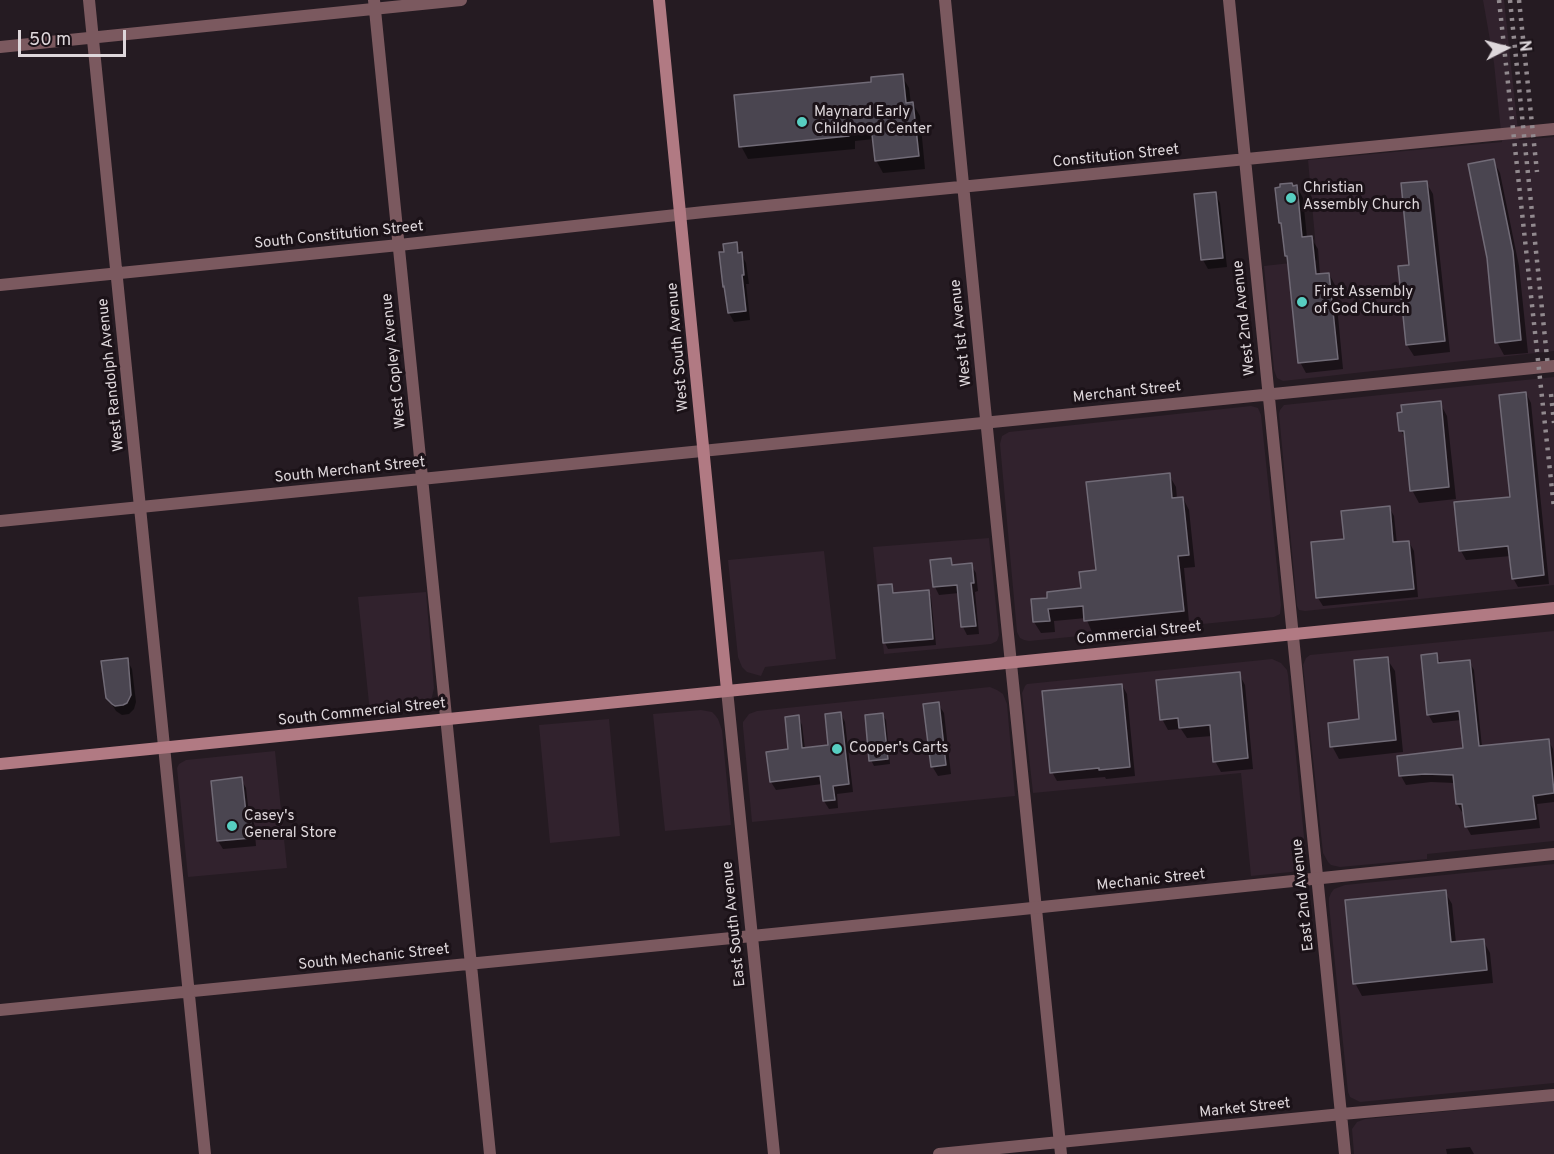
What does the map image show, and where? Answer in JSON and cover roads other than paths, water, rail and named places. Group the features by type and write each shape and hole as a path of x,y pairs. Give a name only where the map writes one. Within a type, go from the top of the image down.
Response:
{"main road":[{"name":"West South Avenue","path":"659,0 728,690"},
{"name":"Commercial Street","path":"728,690 1554,608"},
{"name":"South Commercial Street","path":"0,764 728,690"}],"street":[{"name":"West Randolph Avenue","path":"89,0 205,1154"},
{"path":"0,47 375,5 461,0"},
{"name":"West 1st Avenue","path":"945,0 1061,1148"},
{"name":"West 2nd Avenue","path":"1229,0 1292,634"},
{"name":"West Copley Avenue","path":"375,5 490,1154"},
{"name":"Constitution Street","path":"681,215 1554,129"},
{"name":"South Constitution Street","path":"0,285 681,215"},
{"name":"Merchant Street","path":"704,451 1554,366"},
{"name":"South Merchant Street","path":"0,521 704,451"},
{"name":"East 2nd Avenue","path":"1292,634 1345,1154"},
{"name":"East South Avenue","path":"728,690 774,1154"},
{"name":"Mechanic Street","path":"752,936 1554,854"},
{"name":"South Mechanic Street","path":"0,1010 752,936"},
{"name":"Market Street","path":"939,1154 1061,1148 1341,1114 1554,1095"}],"railway":[{"path":"1499,0 1554,508"},
{"path":"1510,0 1548,367"},
{"path":"1519,0 1537,172"},
{"path":"1551,394 1554,423"}],"place":[{"name":"Maynard Early Childhood Center","path":"802,122"},
{"name":"Christian Assembly Church","path":"1291,198"},
{"name":"First Assembly of God Church","path":"1302,302"},
{"name":"Cooper's Carts","path":"837,749"},
{"name":"Casey's General Store","path":"232,826"}]}
